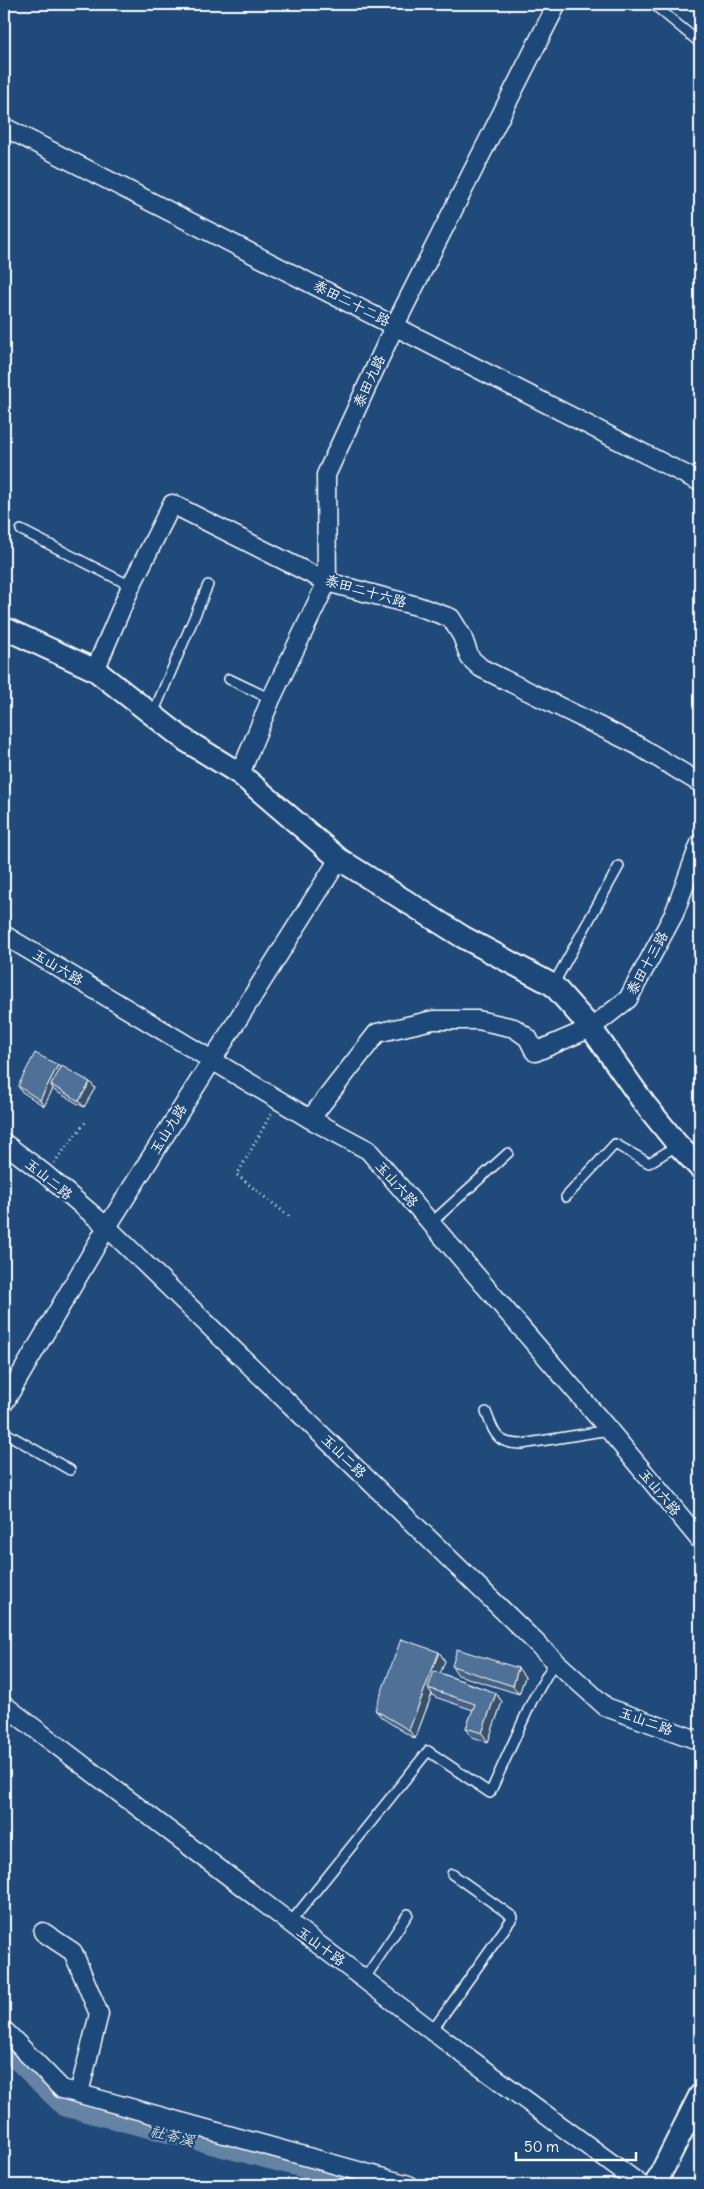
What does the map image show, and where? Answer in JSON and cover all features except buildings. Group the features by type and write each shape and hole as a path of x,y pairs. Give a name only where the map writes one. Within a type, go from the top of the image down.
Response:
{"street":[{"name":"泰田九路","path":"240,774 271,699 327,582 326,475 395,325 557,4"},
{"name":"泰田二十二路","path":"4,127 700,482"},
{"name":"泰田二十六路","path":"95,670 130,586 172,504 327,582 417,606 451,618 462,636 470,658 481,668 635,744 700,783"},
{"path":"4,628 95,670 185,740 240,774 339,859 464,937 553,985 591,1028 644,1103 678,1145 700,1168"},
{"name":"泰田十三路","path":"310,1119 377,1032 432,1020 478,1020 514,1028 528,1038 535,1052 591,1028 628,999 674,914 700,844"},
{"name":"玉山九路","path":"4,1403 106,1227 339,859"},
{"name":"玉山六路","path":"4,935 280,1099 310,1119 368,1150 609,1430 700,1540"},
{"name":"玉山二路","path":"4,1143 45,1174 106,1227 555,1661 606,1707 700,1741"},
{"name":"玉山十路","path":"4,1705 365,1978 432,2031 641,2185"},
{"path":"43,1932 73,1952 99,2014 79,2093"},
{"path":"4,2030 62,2089 380,2182 409,2185"},
{"path":"655,2185 700,2095"}],"lane":[{"path":"653,4 700,43"},
{"path":"21,530 130,586"},
{"path":"152,716 208,585"},
{"path":"230,679 271,699"},
{"path":"553,985 619,866"},
{"path":"566,1198 615,1144 649,1163 678,1145"},
{"path":"431,1223 508,1153"},
{"path":"486,1412 495,1436 509,1444 522,1444 609,1430"},
{"path":"4,1432 70,1470"},
{"path":"290,1923 428,1751 490,1793 532,1701 555,1661"},
{"path":"432,2031 513,1917 452,1874"},
{"path":"365,1978 408,1914"}],"path":[{"path":"280,1099 237,1175 290,1217"},
{"path":"45,1174 87,1120"}],"waterway":[{"name":"社苓溪","path":"4,2050 63,2108 362,2185"}]}
